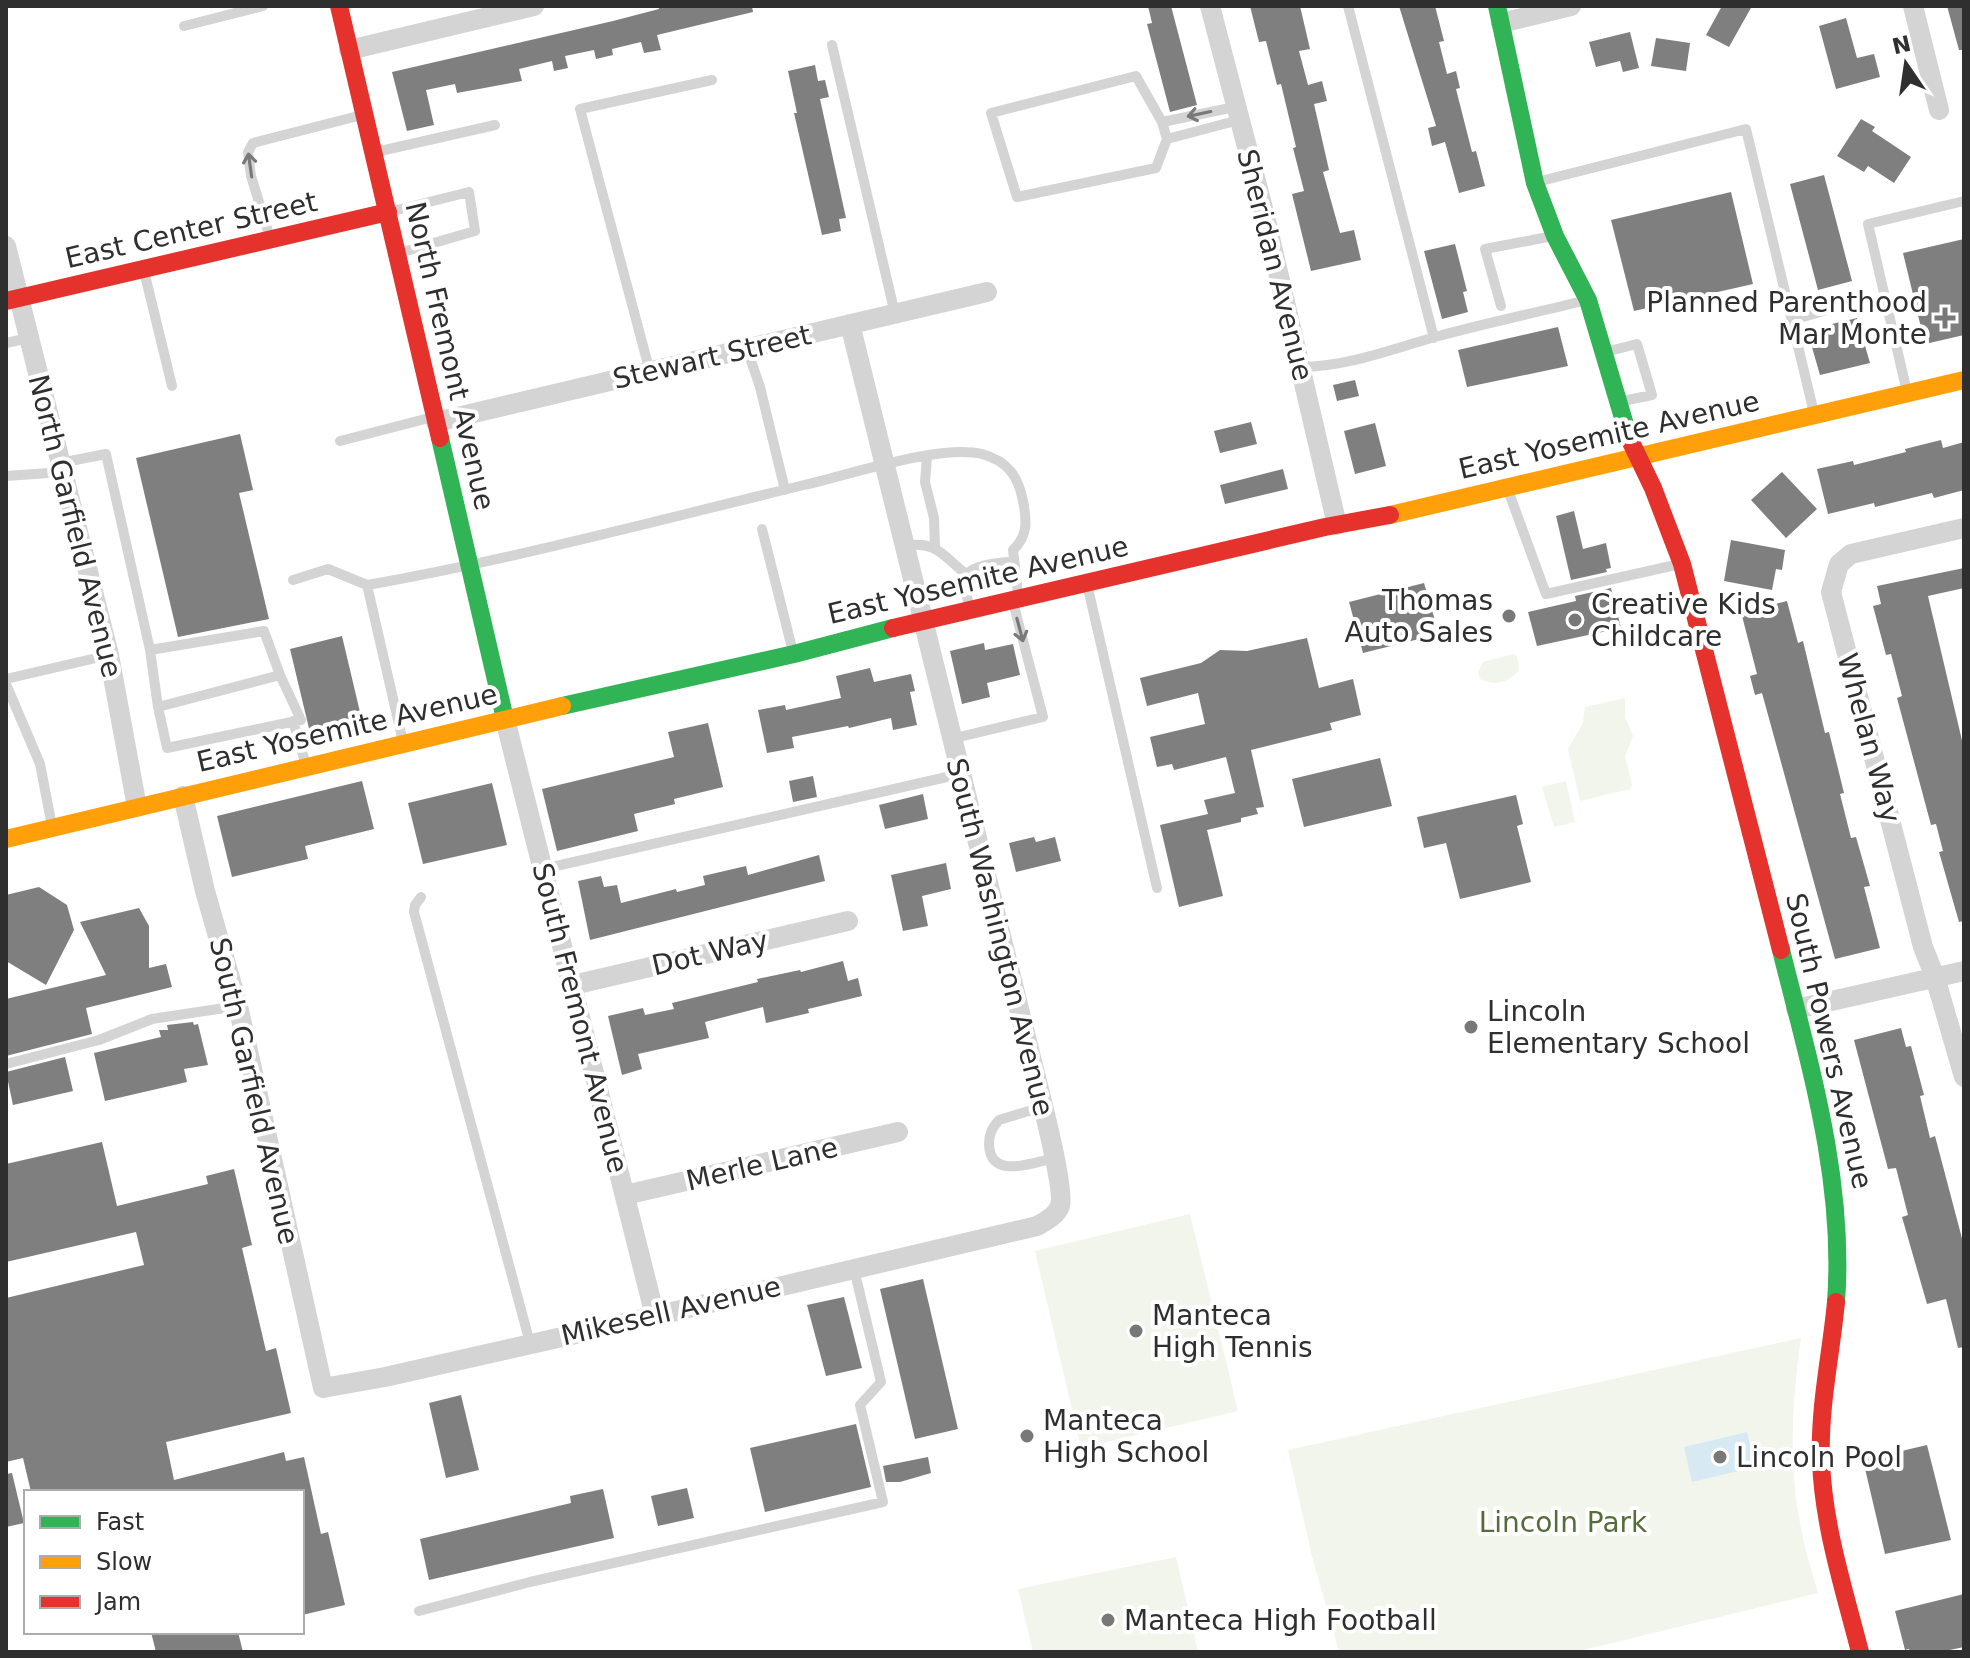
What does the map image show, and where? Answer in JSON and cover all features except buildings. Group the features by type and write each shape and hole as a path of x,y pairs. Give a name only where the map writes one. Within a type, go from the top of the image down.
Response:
{"street":[{"name":"North Fremont Avenue","path":"339,6 505,719"},
{"path":"349,50 534,6"},
{"name":"Sheridan Avenue","path":"1210,6 1301,367 1337,525"},
{"path":"1499,15 1571,6"},
{"path":"1913,6 1939,110"},
{"name":"South Powers Avenue","path":"1499,15 1535,183 1555,236 1588,300 1616,402 1682,564 1796,1009 1834,1171 1839,1204 1839,1268 1825,1390 1821,1462 1833,1541 1860,1652"},
{"name":"East Center Street","path":"12,300 388,212"},
{"name":"North Garfield Avenue","path":"6,246 12,300 29,338 109,655 137,807"},
{"name":"Stewart Street","path":"436,420 987,292"},
{"name":"South Washington Avenue","path":"850,324 1062,1194 1060,1207 1051,1218 1037,1226 1019,1230"},
{"name":"East Yosemite Avenue","path":"6,839 505,719 794,654 922,620 1337,525 1407,512 1964,380"},
{"name":"Whelan Way","path":"1964,528 1851,554 1839,564 1831,592 1923,947 1935,977 1964,1077"},
{"name":"South Fremont Avenue","path":"505,719 655,1316"},
{"name":"South Garfield Avenue","path":"183,796 205,891 238,1006 323,1388"},
{"name":"Dot Way","path":"573,985 848,921"},
{"path":"1796,1009 1964,971"},
{"name":"Merle Lane","path":"625,1195 898,1132"},
{"name":"Mikesell Avenue","path":"323,1388 655,1316 1019,1230"}],"lane":[{"path":"184,26 263,6"},
{"path":"1348,6 1434,338"},
{"path":"832,45 895,314"},
{"path":"1136,76 1162,122 1167,139 1156,168 1017,197 991,113 1136,76"},
{"path":"650,372 580,109 712,80"},
{"path":"1162,122 1237,113"},
{"path":"1167,139 1237,113"},
{"path":"271,240 251,176 248,152 253,143 365,115"},
{"path":"374,153 495,125"},
{"path":"1535,183 1746,129 1815,415"},
{"path":"388,212 469,192 475,231 397,254"},
{"path":"1908,393 1868,224 1964,201"},
{"path":"1501,306 1485,249 1555,236"},
{"path":"143,269 172,386"},
{"path":"1301,367 1320,367 1391,351 1588,300"},
{"path":"1792,320 1845,305"},
{"path":"6,343 29,338"},
{"path":"1602,353 1637,344 1652,395 1616,402"},
{"path":"747,349 760,387 785,490"},
{"path":"340,441 436,420"},
{"path":"293,580 328,569 367,585 470,567 884,466 962,452 982,454 1005,463 1023,497 1027,525 1023,541 1013,550 1015,599 1043,717 951,739"},
{"path":"6,476 62,467 106,454 150,650 167,748 301,720 264,631 150,650"},
{"path":"927,457 925,482 934,518 935,547"},
{"path":"1507,487 1546,594 1682,564"},
{"path":"762,529 794,654"},
{"path":"904,546 919,543 935,547 967,575"},
{"path":"970,609 964,580 967,575 977,567 1012,562"},
{"path":"1086,582 1157,888"},
{"path":"367,585 404,744"},
{"path":"52,827 40,764 6,682 109,655"},
{"path":"158,707 280,675"},
{"path":"293,721 306,767"},
{"path":"543,869 960,774"},
{"path":"421,897 414,912 530,1343"},
{"path":"6,1064 99,1040 152,1019 238,1006"},
{"path":"1042,1107 999,1120 990,1135 989,1149 993,1160 1009,1167 1054,1158"},
{"path":"419,1611 546,1578 883,1502 860,1405 881,1382 854,1269"}],"green space":[{"path":"1513,654 1517,656 1519,669 1516,674 1496,683 1480,679 1478,672 1483,662"},
{"path":"1625,698 1625,717 1633,736 1625,756 1632,785 1630,789 1580,801 1568,749 1583,723 1585,707"},
{"path":"1566,781 1575,822 1554,827 1542,787"},
{"name":"Manteca High Tennis","path":"1190,1214 1238,1411 1081,1448 1035,1251"},
{"name":"Lincoln Park","path":"1801,1338 1795,1385 1794,1481 1803,1536 1818,1593 1575,1652 1339,1652 1312,1556 1288,1450"},
{"name":"Manteca High Football","path":"1176,1557 1198,1652 1033,1652 1018,1589"}],"water":[{"name":"Lincoln Pool","path":"1747,1432 1755,1467 1692,1482 1684,1447"}],"traffic: fast":[{"path":"1497,6 1535,183 1555,236 1588,300 1629,438"},
{"path":"440,438 505,719"},
{"path":"562,706 794,654 893,628"},
{"path":"1781,950 1814,1080 1830,1168 1835,1212 1836,1302"}],"traffic: slow":[{"path":"1390,515 1964,380"},
{"path":"6,839 562,706"}],"traffic: jam":[{"path":"339,6 440,438"},
{"path":"6,301 388,212"},
{"path":"1629,438 1653,488 1682,564 1781,950"},
{"path":"893,628 1325,527 1390,515"},
{"path":"1836,1302 1822,1420 1821,1460 1835,1557 1860,1652"}],"place":[{"name":"Planned Parenthood Mar Monte","path":"1945,318"},
{"name":"Thomas Auto Sales","path":"1509,616"},
{"name":"Creative Kids Childcare","path":"1575,620"},
{"name":"Lincoln Elementary School","path":"1471,1027"},
{"name":"Manteca High Tennis","path":"1136,1331"},
{"name":"Manteca High School","path":"1027,1436"},
{"name":"Lincoln Pool","path":"1720,1457"},
{"name":"Manteca High Football","path":"1108,1620"}]}
